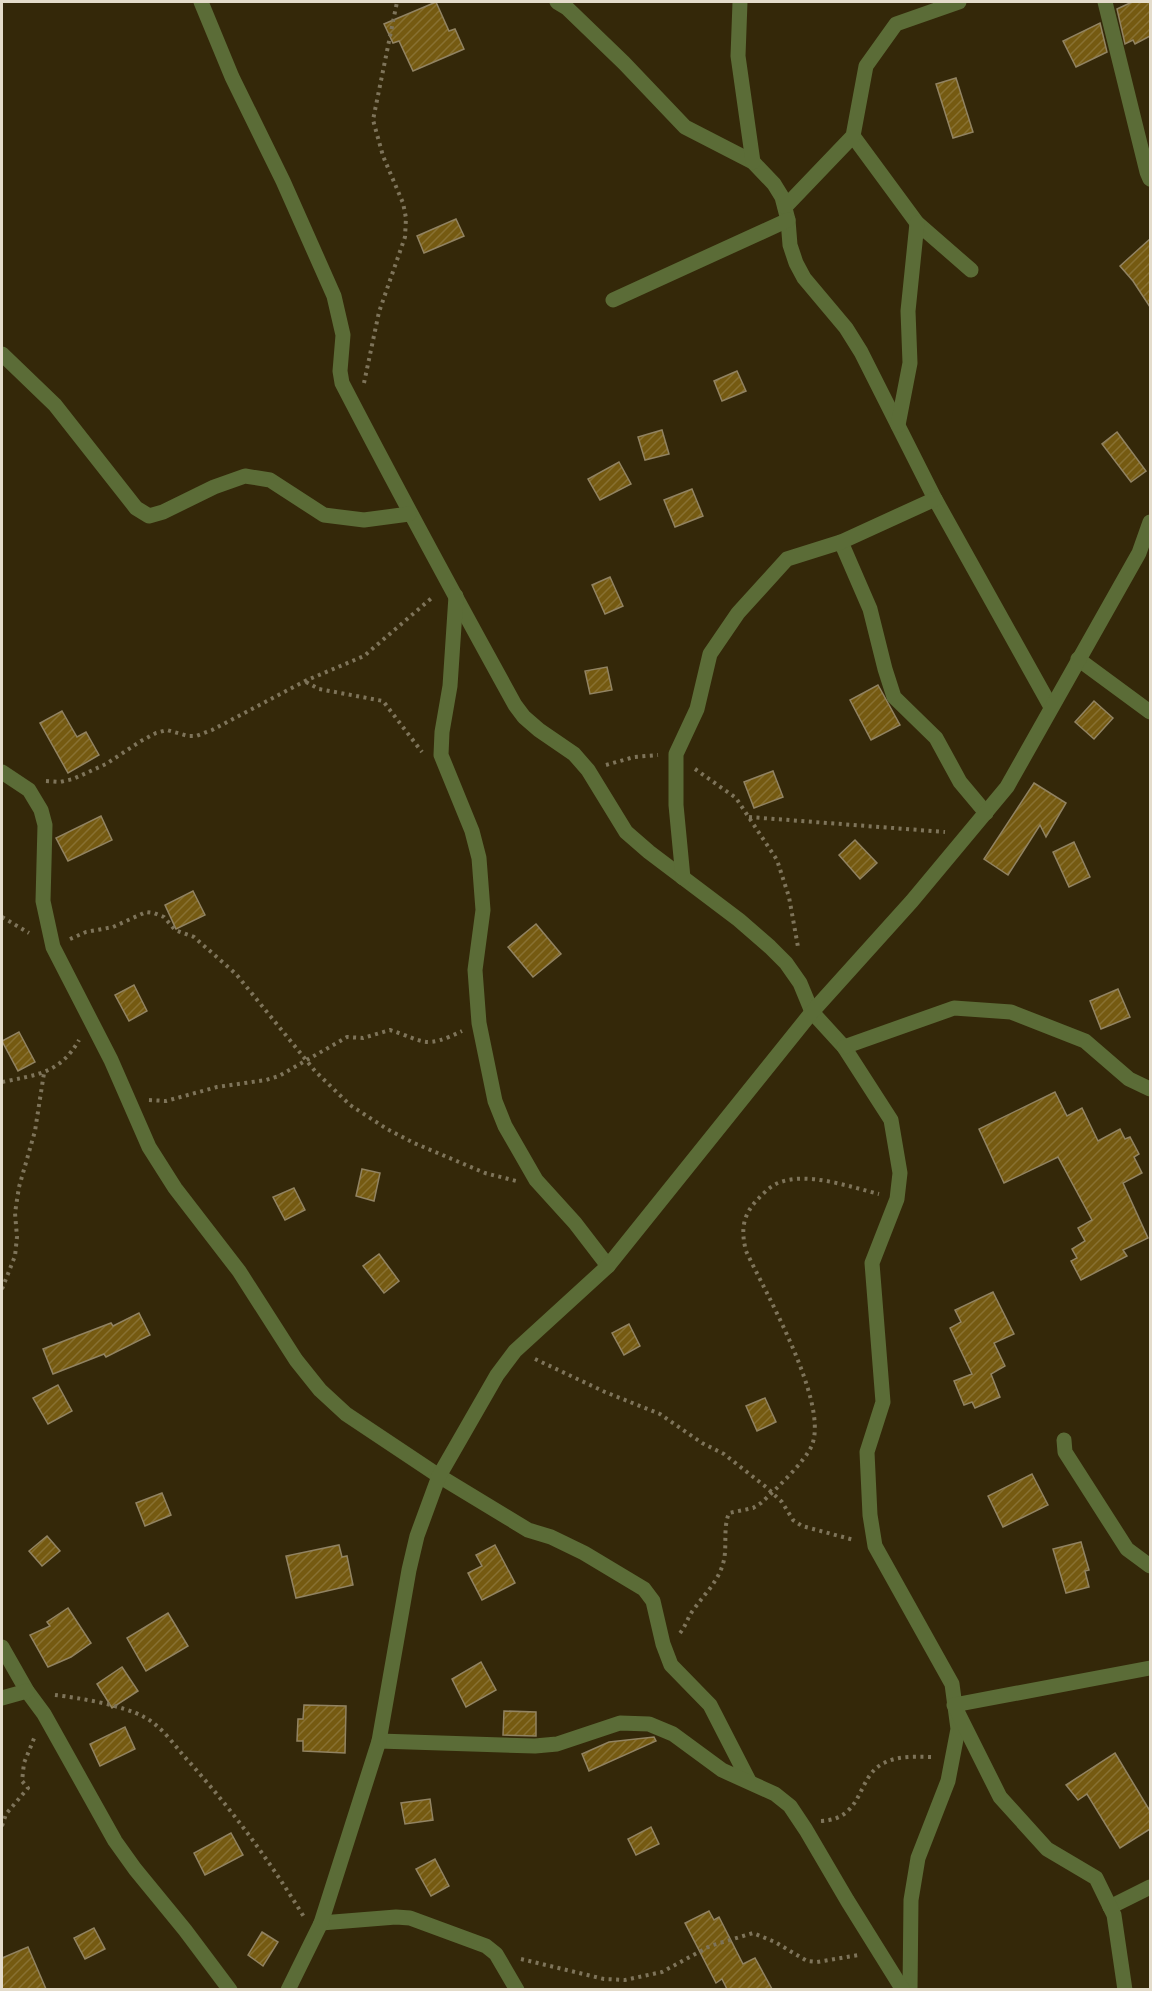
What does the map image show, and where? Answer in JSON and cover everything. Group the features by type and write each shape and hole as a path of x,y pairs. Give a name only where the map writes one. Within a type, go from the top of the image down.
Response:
{"street":[{"path":"201,2 232,77 288,192 334,296 343,336 340,371 342,383 409,513 515,705 524,717 574,754 588,770 626,832 770,947 786,963 800,983 812,1012 844,1047 891,1120 900,1173 897,1199 872,1263 883,1402 867,1452 870,1515 875,1546 952,1684 958,1729 948,1781 918,1858 911,1900 910,1989"},
{"path":"556,2 567,8 624,63 685,128 753,162 774,184 782,198 787,214 790,245 804,278 846,328 861,351 935,499 1051,707"},
{"path":"740,2 738,56 753,162"},
{"path":"614,300 787,214 853,136 866,66 896,24 959,2"},
{"path":"1105,2 1150,179"},
{"path":"853,136 917,223 971,270"},
{"path":"898,425 910,363 908,310 917,223"},
{"path":"2,354 55,405 136,508 149,516 245,476 270,480 324,515 364,520 409,513"},
{"path":"683,878 676,805 676,754 697,709 710,654 738,613 787,559 841,542 935,499"},
{"path":"288,1989 318,1929 379,1741 417,1536 439,1476 497,1375 515,1351 608,1266 812,1012 912,902 1008,788 1051,707 1139,553 1150,522"},
{"path":"841,542 870,609 894,697 936,738 960,782 986,813"},
{"path":"453,590 450,686 441,746 447,770 472,831 479,858 483,910 475,970 479,1023 495,1101 510,1136 537,1180 575,1223 608,1266"},
{"path":"1078,659 1150,712"},
{"path":"2,772 29,790 41,810 45,825 43,901 53,947 111,1060 148,1147 175,1188 239,1271 296,1360 320,1390 346,1414 439,1476 528,1530 584,1553 644,1589 653,1601 666,1654 671,1665 710,1705 749,1781"},
{"path":"844,1047 954,1008 1011,1012 1085,1041 1129,1078 1150,1089"},
{"path":"1064,1440 1065,1452 1127,1549 1150,1566"},
{"path":"2,1647 27,1691 44,1714 115,1841 230,1989"},
{"path":"954,1705 1150,1668"},
{"path":"2,1698 27,1691"},
{"path":"954,1705 1000,1797 1047,1849 1096,1878 1114,1915 1125,1989"},
{"path":"379,1741 535,1746 557,1744 620,1723 649,1724 673,1734 722,1770 775,1794 790,1806 903,1989"},
{"path":"1110,1907 1150,1887"},
{"path":"318,1929 383,1917 410,1918 486,1946 496,1954 517,1989"}],"path":[{"path":"357,413 379,312 405,237 406,218 403,203 383,156 373,120 397,2"},
{"path":"38,782 60,782 73,779 106,764 156,733 167,730 196,736 212,730 305,681 370,652 391,633 453,590"},
{"path":"305,681 319,689 383,701 420,751 447,770"},
{"path":"588,770 642,756 665,755 722,786 736,798 777,860 789,897 798,948"},
{"path":"749,817 968,834"},
{"path":"53,947 86,932 113,927 146,912 164,917 175,930 194,937 228,966 306,1059 350,1105 387,1129 485,1173 516,1182 537,1180"},
{"path":"2,1082 44,1073 62,1061 77,1043 89,1017"},
{"path":"126,1094 146,1100 166,1101 217,1087 279,1076 347,1036 363,1038 390,1030 419,1042 431,1044 479,1023"},
{"path":"2,1289 15,1256 17,1237 15,1213 19,1187 35,1131 44,1073"},
{"path":"666,1654 684,1628 692,1610 712,1589 719,1575 724,1559 729,1513 757,1506 807,1455 814,1440 815,1425 812,1403 793,1349 746,1251 742,1237 746,1215 763,1193 777,1183 789,1180 817,1179 897,1199"},
{"path":"515,1351 660,1414 702,1443 724,1454 782,1502 793,1520 802,1526 875,1546"},
{"path":"27,1691 123,1709 144,1716 152,1722 213,1788 318,1929"},
{"path":"2,1826 6,1814 28,1788 21,1781 24,1763 44,1714"},
{"path":"795,1813 816,1821 831,1821 839,1818 855,1802 871,1775 885,1762 906,1758 954,1756"},
{"path":"496,1954 616,1981 662,1972 710,1946 746,1934 760,1934 807,1961 817,1962 881,1954"}],"building":[{"path":"436,2 449,31 455,29 464,49 413,71 399,41 393,43 384,24"},
{"path":"1132,2 1150,2 1150,36 1135,44 1133,40 1125,44 1117,9"},
{"path":"1100,23 1107,52 1076,67 1063,41"},
{"path":"956,78 973,132 953,138 936,84"},
{"path":"456,219 464,236 424,253 417,236"},
{"path":"1150,239 1150,307 1120,266"},
{"path":"737,371 746,391 722,401 714,381"},
{"path":"662,430 669,454 645,460 638,437"},
{"path":"1117,432 1146,471 1131,482 1102,444"},
{"path":"619,462 631,484 600,500 588,479"},
{"path":"692,489 703,516 675,527 664,500"},
{"path":"610,577 623,606 605,614 592,585"},
{"path":"607,667 612,690 590,694 585,671"},
{"path":"878,685 900,725 871,740 850,700"},
{"path":"1094,701 1113,718 1094,739 1075,722"},
{"path":"62,711 77,737 86,732 99,755 68,773 40,723"},
{"path":"773,771 783,797 754,808 744,782"},
{"path":"1034,783 1066,803 1046,837 1040,825 1008,875 984,859"},
{"path":"101,816 112,840 68,861 56,838"},
{"path":"855,840 877,863 860,879 839,855"},
{"path":"1074,842 1090,877 1069,887 1053,852"},
{"path":"193,891 205,915 176,929 165,905"},
{"path":"536,924 561,954 533,977 508,947"},
{"path":"134,985 147,1011 129,1021 115,995"},
{"path":"1118,989 1130,1017 1101,1029 1090,1001"},
{"path":"19,1032 35,1062 18,1071 2,1041"},
{"path":"1055,1092 1067,1116 1082,1108 1098,1141 1120,1129 1125,1139 1130,1137 1139,1154 1134,1157 1142,1173 1123,1183 1148,1238 1123,1250 1127,1256 1081,1280 1071,1261 1077,1258 1072,1249 1085,1241 1078,1228 1092,1220 1058,1157 1004,1183 979,1129"},
{"path":"362,1169 380,1173 374,1201 356,1196"},
{"path":"294,1188 305,1210 285,1220 273,1197"},
{"path":"379,1254 399,1281 384,1293 363,1266"},
{"path":"993,1292 1014,1334 994,1343 1005,1366 991,1374 1000,1397 975,1408 972,1402 964,1405 954,1381 972,1374 950,1328 961,1322 955,1310"},
{"path":"139,1313 150,1335 106,1357 104,1354 53,1374 43,1349 111,1323 113,1326"},
{"path":"629,1324 640,1346 624,1355 612,1333"},
{"path":"58,1385 72,1411 48,1424 33,1398"},
{"path":"765,1398 776,1422 757,1431 746,1406"},
{"path":"1032,1474 1048,1505 1003,1527 988,1496"},
{"path":"162,1493 171,1515 145,1526 136,1503"},
{"path":"47,1536 60,1551 42,1566 29,1551"},
{"path":"1081,1542 1089,1570 1085,1571 1089,1587 1066,1593 1053,1549"},
{"path":"339,1545 342,1557 347,1556 353,1585 296,1598 286,1556"},
{"path":"495,1545 515,1583 482,1600 468,1573 482,1566 476,1555"},
{"path":"68,1608 91,1643 71,1657 48,1667 30,1635 50,1626 47,1622"},
{"path":"168,1613 188,1646 146,1671 127,1638"},
{"path":"481,1662 496,1690 466,1707 452,1679"},
{"path":"122,1667 138,1691 112,1708 97,1684"},
{"path":"304,1705 346,1706 345,1753 303,1751 303,1741 297,1741 298,1719 303,1719"},
{"path":"504,1711 536,1712 536,1736 503,1735"},
{"path":"125,1727 135,1749 100,1766 90,1744"},
{"path":"654,1737 656,1741 589,1771 582,1754 609,1742"},
{"path":"1115,1753 1150,1811 1150,1829 1120,1848 1087,1794 1078,1800 1066,1785"},
{"path":"430,1799 433,1820 405,1824 401,1803"},
{"path":"651,1827 659,1844 636,1855 628,1839"},
{"path":"231,1833 243,1855 205,1875 194,1853"},
{"path":"435,1859 449,1886 431,1896 416,1869"},
{"path":"709,1911 714,1920 719,1917 743,1964 755,1958 772,1989 727,1989 722,1979 716,1983 685,1923"},
{"path":"94,1928 105,1949 85,1959 74,1938"},
{"path":"262,1932 278,1942 263,1966 248,1955"},
{"path":"28,1947 46,1989 2,1989 2,1958"}]}
